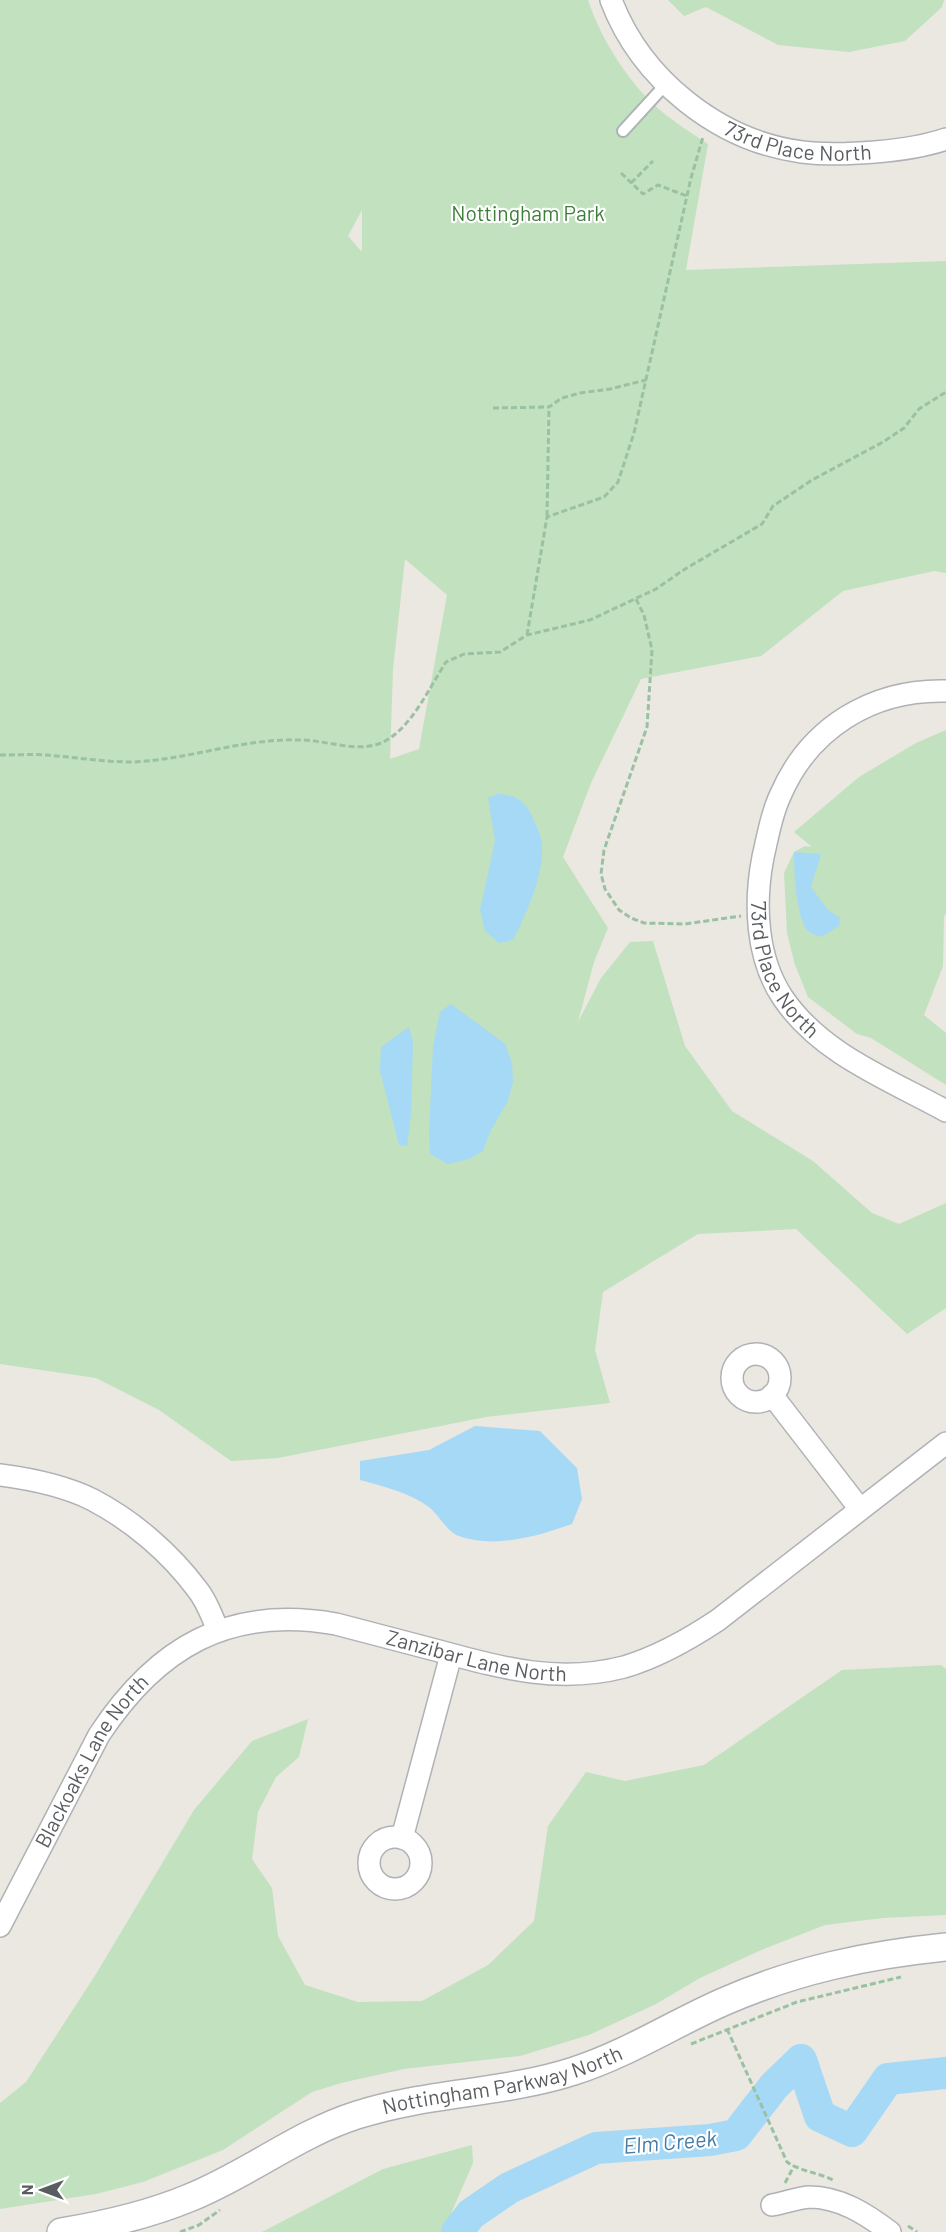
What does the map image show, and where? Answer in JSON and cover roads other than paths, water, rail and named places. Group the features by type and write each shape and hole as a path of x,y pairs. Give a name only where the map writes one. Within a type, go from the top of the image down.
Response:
{"street":[{"name":"73rd Place North","path":"611,0 637,48 666,84 688,104 711,119 757,141 800,152 855,154 906,149 946,139"},
{"name":"73rd Place North","path":"946,691 905,694 872,704 837,723 802,755 779,797 771,820 761,870 758,914 761,941 769,968 782,996 798,1018 817,1037 841,1054 946,1111"},
{"path":"772,1395 860,1509"},
{"name":"Zanzibar Lane North","path":"219,1630 283,1619 310,1619 516,1672 551,1675 583,1674 623,1667 655,1656 687,1641 718,1620 946,1443"},
{"path":"0,1475 62,1488 92,1500 122,1518 150,1540 199,1591 219,1630"},
{"name":"Blackoaks Lane North","path":"0,1926 99,1735 117,1707 140,1680 166,1658 219,1630"},
{"path":"402,1838 451,1655"},
{"name":"Nottingham Parkway North","path":"62,2232 141,2214 189,2198 290,2144 358,2115 443,2096 485,2092 551,2079 622,2052 721,2003 785,1978 864,1957 946,1947"},
{"path":"772,2205 808,2197 838,2200 890,2232"}],"lane":[{"path":"623,130 666,84"}],"water":[{"path":"497,794 511,796 524,804 539,832 542,850 538,877 530,904 513,940 499,943 485,931 480,910 495,841 488,798"},
{"path":"794,852 821,854 811,887 827,909 840,918 839,926 821,937 808,931 801,916 796,893"},
{"path":"451,1004 505,1044 512,1063 513,1082 508,1101 491,1130 483,1151 469,1159 448,1164 430,1154 429,1134 433,1046 440,1012"},
{"path":"409,1027 413,1043 411,1114 407,1146 399,1145 380,1071 381,1047"},
{"path":"475,1426 540,1431 577,1468 582,1499 572,1524 516,1539 473,1540 455,1534 429,1507 413,1497 360,1480 360,1461 429,1450"}],"waterway":[{"name":"Elm Creek","path":"457,2232 471,2214 509,2188 596,2148 710,2140 736,2135 774,2086 801,2060 820,2116 852,2131 888,2079 946,2073"}],"park label":[{"name":"Nottingham Park","path":"528,214"}]}
